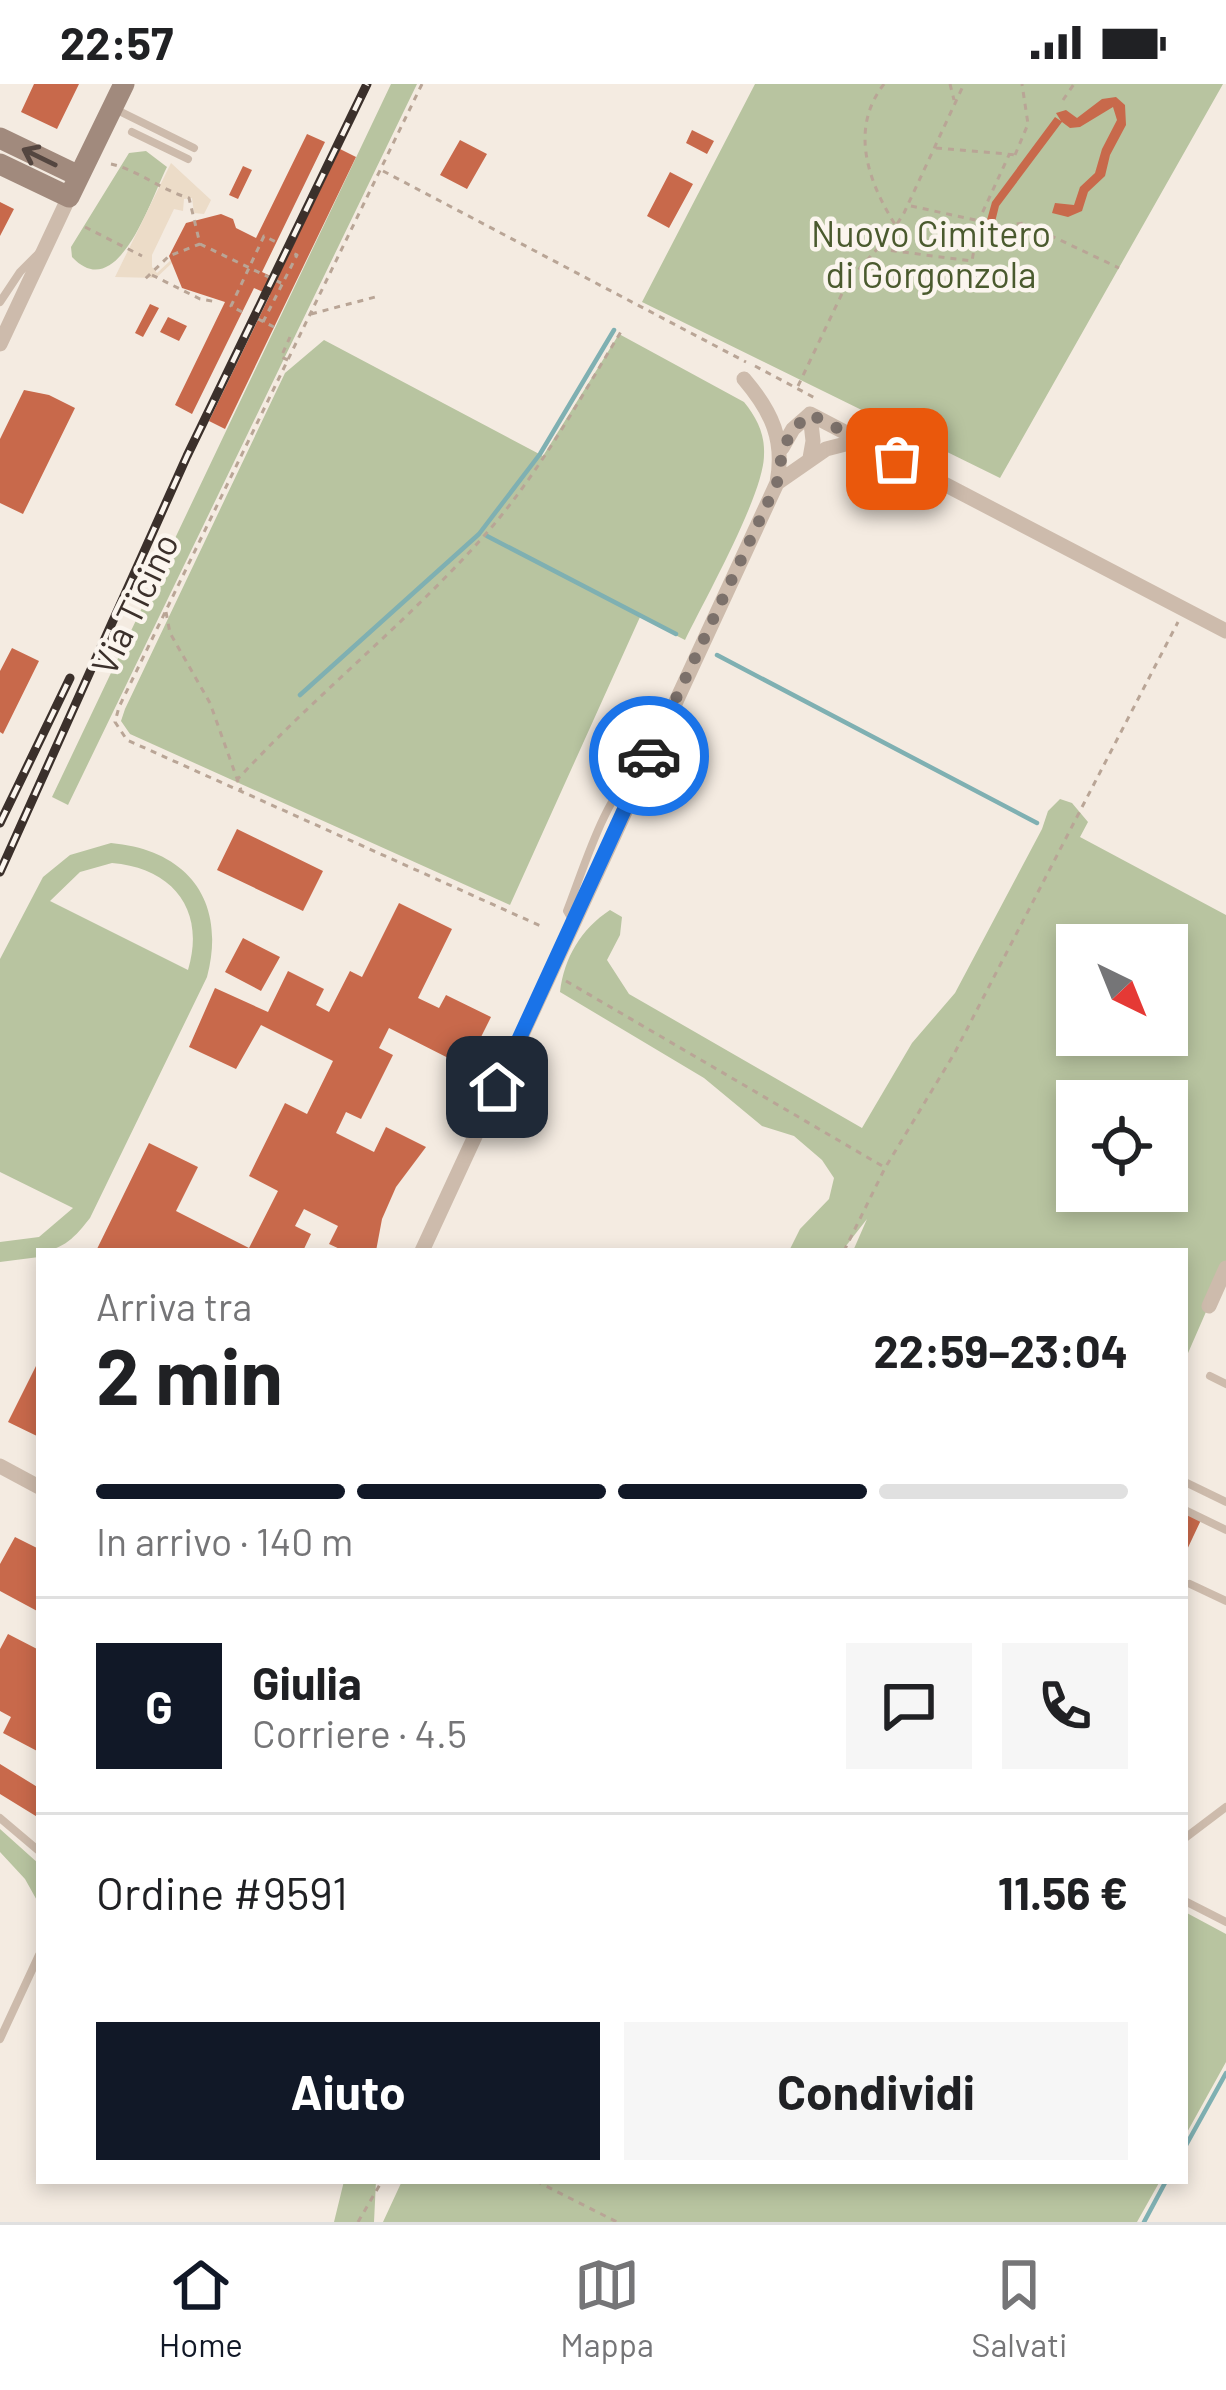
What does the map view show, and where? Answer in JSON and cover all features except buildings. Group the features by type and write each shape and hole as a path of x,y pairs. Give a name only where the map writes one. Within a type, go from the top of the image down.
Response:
{"street":[{"path":"0,344 124,84"},
{"path":"0,138 79,176"},
{"path":"0,164 68,197"},
{"path":"423,1248 777,483 781,450 772,417 744,379"},
{"path":"781,450 814,406"},
{"path":"814,406 861,440 1226,631"},
{"path":"810,458 814,406"},
{"path":"777,483 826,449 861,440"},
{"path":"1209,1306 1226,1268"},
{"path":"0,1466 36,1484"}],"lane":[{"path":"113,108 194,148"},
{"path":"132,132 188,159"},
{"path":"0,302 20,272 42,254"},
{"path":"1210,1376 1226,1384"},
{"path":"1188,1483 1226,1502"},
{"path":"1188,1511 1226,1530"},
{"path":"1190,1584 1226,1601"},
{"path":"1188,1836 1226,1807"},
{"path":"0,1818 36,1849"},
{"path":"1188,1903 1226,1922"},
{"path":"0,2039 36,1961"}],"path":[{"name":"Via Ticino","path":"422,84 119,706 117,727 127,740 544,927"},
{"path":"884,84 865,117 865,145 880,201 896,227"},
{"path":"950,84 955,104"},
{"path":"797,388 848,281 896,227 908,206 964,84"},
{"path":"876,249 970,262 979,220 1028,124 1022,84"},
{"path":"1063,100 1074,84"},
{"path":"936,148 1014,155"},
{"path":"110,164 189,198 200,244"},
{"path":"381,170 797,388 814,406"},
{"path":"908,206 1003,226 1024,223 1119,268"},
{"path":"85,227 142,256"},
{"path":"242,312 231,306 264,236 277,242"},
{"path":"145,279 169,256 200,244 283,284"},
{"path":"274,327 260,321 297,255 290,252"},
{"path":"150,274 217,302"},
{"path":"311,314 379,296"},
{"path":"236,781 296,716 482,538 544,457 622,330"},
{"path":"288,360 281,357 290,338"},
{"path":"846,1248 886,1168 954,1054 1185,609"},
{"path":"166,610 170,633 210,704 242,791"},
{"path":"550,972 886,1168"},
{"path":"358,2222 380,2184"},
{"path":"542,2184 617,2222"}],"green space":[{"path":"391,84 417,84 68,805 52,797"},
{"name":"Nuovo Cimitero di Gorgonzola","path":"755,84 1223,84 1000,478 642,302"},
{"path":"146,151 167,167 142,222 118,258 104,268 89,268 72,257 71,247 129,153"},
{"path":"619,334 744,402 762,433 761,472 744,520 685,640 640,617 510,905 130,734 121,721 125,709 285,373 324,340 543,456"},
{"path":"1060,799 1072,803 1088,822 1080,837 1226,915 1226,1266 1188,1353 1188,1248 854,1248 867,1219 844,1248 790,1248 800,1229 829,1199 834,1178 822,1160 794,1136 762,1126 704,1078 560,992 576,945 610,910 622,917 620,935 607,960 629,994 862,1128 912,1043 955,993 1048,811"},
{"path":"111,843 161,856 180,868 206,903 212,950 207,977 90,1218 68,1241 55,1248 36,1248 36,1257 0,1262 0,1242 39,1237 73,1208 0,1172 0,959 43,877 70,855","holes":["112,863 152,873 168,883 188,911 192,929 188,970 50,901 80,872"]},
{"path":"0,1829 36,1861 36,1899 25,1879 0,1852"},
{"path":"1188,1914 1226,1934 1226,2062 1188,2131"},
{"path":"343,2184 376,2184 374,2222 334,2222"},
{"path":"401,2184 1158,2184 1137,2222 383,2222"}],"shaded area":[{"path":"171,163 211,200 204,214 194,213 192,198 184,199 183,211 174,209 152,255 152,267 157,273 172,263 156,278 115,277"}],"waterway":[{"path":"300,695 479,534 540,454 614,330"},
{"path":"487,536 676,634"},
{"path":"717,655 1037,823"},
{"path":"1188,2142 1226,2073"},
{"path":"1144,2222 1164,2184"}],"railway":[{"path":"0,872 187,456 367,84"},
{"path":"0,823 70,678"}],"way so far":[{"path":"649,756 777,483 781,450 793,429 810,414 897,459"}],"route":[{"path":"497,1087 649,756"}]}
